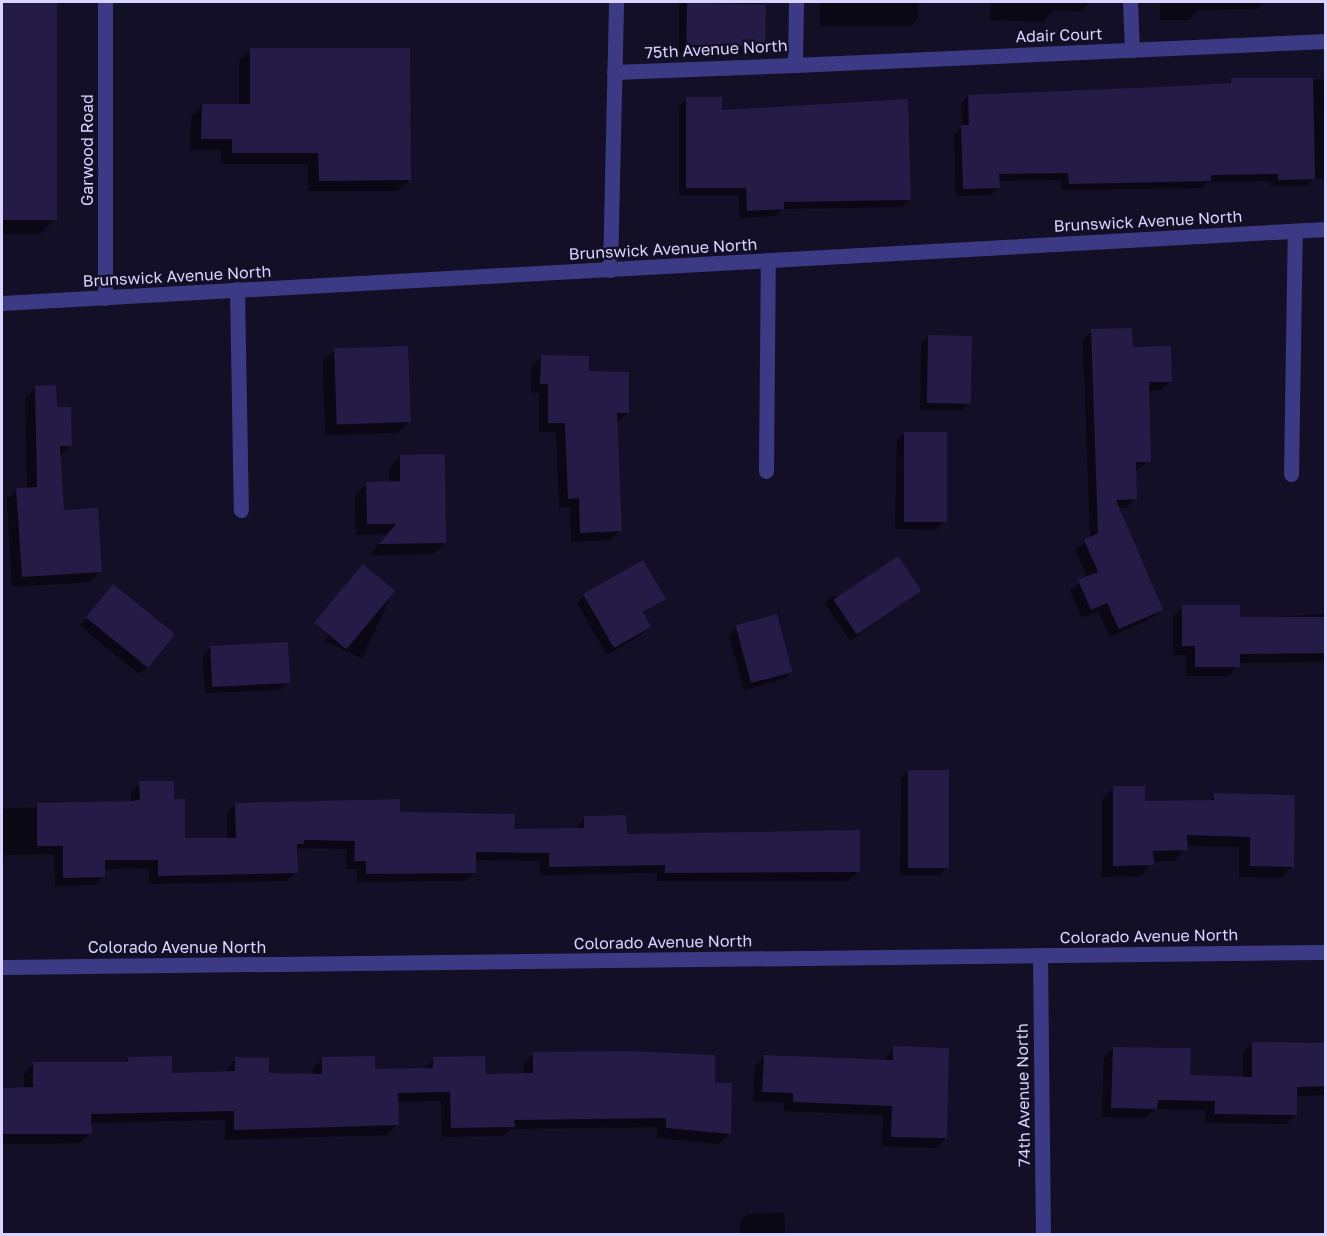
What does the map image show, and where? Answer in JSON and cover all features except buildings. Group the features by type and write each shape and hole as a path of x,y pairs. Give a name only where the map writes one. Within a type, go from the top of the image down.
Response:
{"street":[{"name":"Garwood Road","path":"105,2 105,298"},
{"path":"610,270 616,2"},
{"name":"75th Avenue North","path":"614,72 795,64 796,2"},
{"path":"1130,2 1132,50"},
{"name":"Adair Court","path":"795,64 1326,41"},
{"name":"Brunswick Avenue North","path":"2,303 768,262 1326,229"},
{"path":"1291,474 1295,231"},
{"path":"766,471 768,262"},
{"path":"237,290 241,510"},
{"name":"Colorado Avenue North","path":"2,967 1326,952"},
{"name":"74th Avenue North","path":"1040,955 1043,1234"}]}
